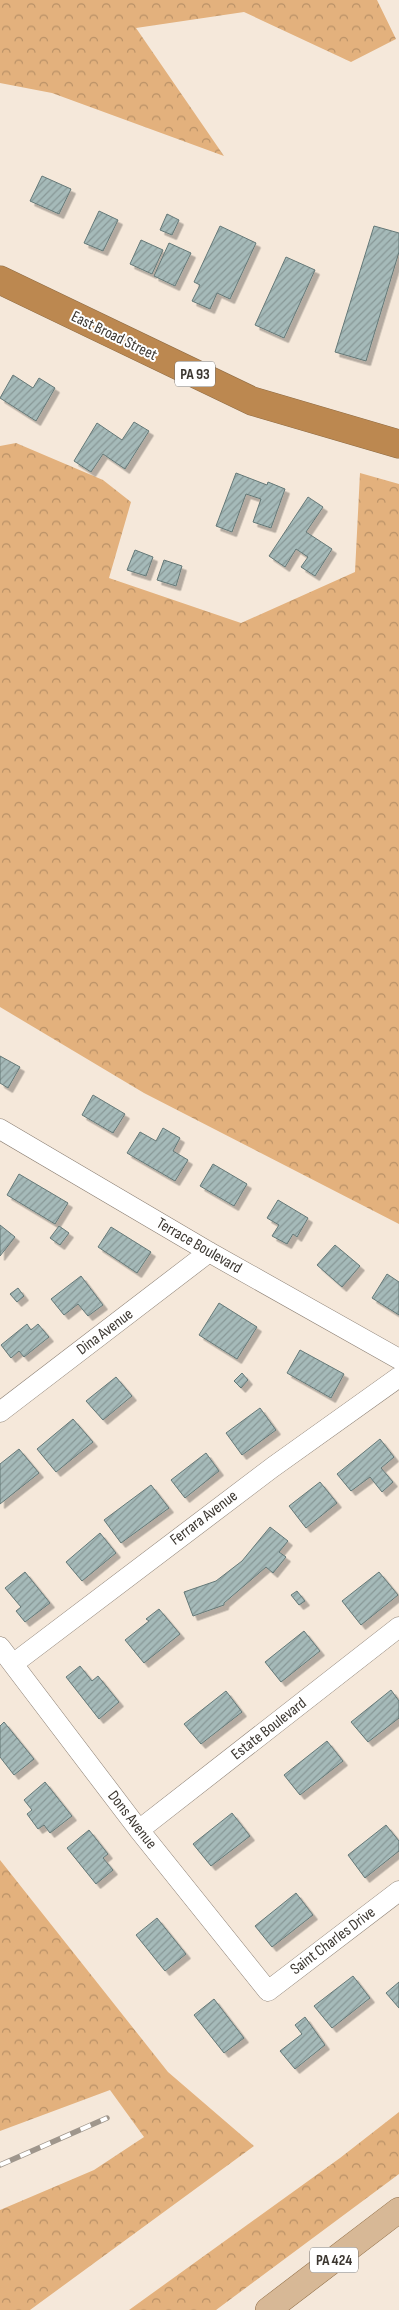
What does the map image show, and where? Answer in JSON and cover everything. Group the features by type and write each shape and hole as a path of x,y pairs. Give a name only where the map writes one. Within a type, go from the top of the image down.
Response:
{"highway":[{"name":"East Broad Street","path":"0,280 252,400 399,444"}],"main road":[{"name":"PA 424","path":"268,2310 399,2210"}],"street":[{"name":"Terrace Boulevard","path":"0,1129 209,1252 399,1359"},
{"name":"Dina Avenue","path":"0,1412 209,1252"},
{"name":"Ferrara Avenue","path":"13,1664 273,1467 399,1377"},
{"name":"Estate Boulevard","path":"139,1830 399,1627"},
{"name":"Dons Avenue","path":"0,1647 139,1830 268,1991"},
{"name":"Saint Charles Drive","path":"268,1991 399,1891"}],"green space":[{"path":"0,0 377,0 396,39 351,62 244,12 136,28 224,156 52,93 0,83"},
{"path":"16,443 103,480 131,502 109,578 241,623 355,572 360,473 399,484 399,1224 144,1093 0,1007 0,446"},
{"path":"0,1860 168,2072 254,2146 30,2310 0,2310 0,2210 94,2170 144,2137 110,2090 0,2131"},
{"path":"399,2112 399,2174 216,2310 129,2310 340,2158"}],"building":[{"path":"42,176 71,189 59,214 30,201"},
{"path":"99,211 118,220 103,251 84,243"},
{"path":"167,214 179,220 172,235 160,230"},
{"path":"220,226 256,243 230,299 217,293 210,309 192,301 200,285 194,282"},
{"path":"374,226 399,233 399,252 366,361 335,352"},
{"path":"141,240 163,250 152,274 130,264"},
{"path":"169,243 191,253 175,286 154,276"},
{"path":"286,257 315,270 284,338 255,325"},
{"path":"13,375 33,388 39,378 55,388 36,421 0,398"},
{"path":"134,422 149,431 125,469 103,454 91,472 74,461 97,423 122,440"},
{"path":"236,473 267,485 268,482 285,489 271,528 253,522 261,499 246,494 232,532 216,526"},
{"path":"308,497 323,507 306,532 332,549 315,576 301,567 308,557 296,549 285,567 269,556"},
{"path":"135,550 153,557 146,576 127,570"},
{"path":"164,560 182,566 176,586 157,580"},
{"path":"0,1056 20,1067 8,1088 0,1083"},
{"path":"93,1095 125,1114 113,1133 82,1115"},
{"path":"163,1128 180,1138 173,1151 188,1160 175,1181 127,1153 140,1132 156,1141"},
{"path":"213,1164 247,1184 234,1206 200,1186"},
{"path":"19,1174 68,1203 55,1224 7,1195"},
{"path":"278,1200 308,1218 297,1237 293,1234 287,1244 272,1236 279,1225 267,1218"},
{"path":"0,1225 15,1237 0,1256"},
{"path":"59,1226 69,1233 60,1245 50,1238"},
{"path":"111,1227 151,1252 137,1273 98,1247"},
{"path":"335,1245 360,1266 342,1287 317,1265"},
{"path":"387,1274 399,1282 399,1315 372,1298"},
{"path":"81,1276 103,1305 88,1316 78,1304 64,1315 51,1299"},
{"path":"18,1288 24,1296 17,1302 10,1294"},
{"path":"219,1303 257,1327 237,1359 199,1335"},
{"path":"27,1324 31,1330 38,1324 49,1337 24,1357 19,1351 11,1358 1,1345"},
{"path":"300,1350 344,1374 331,1398 287,1373"},
{"path":"242,1373 248,1380 241,1388 234,1381"},
{"path":"116,1377 132,1396 103,1420 86,1401"},
{"path":"260,1408 276,1430 242,1455 226,1433"},
{"path":"73,1419 93,1442 56,1472 37,1449"},
{"path":"380,1439 394,1457 381,1468 393,1482 382,1492 370,1477 351,1491 337,1474"},
{"path":"19,1449 39,1473 0,1504 0,1464"},
{"path":"206,1453 219,1471 185,1498 171,1480"},
{"path":"320,1482 337,1503 306,1528 289,1506"},
{"path":"151,1485 169,1508 121,1543 104,1520"},
{"path":"270,1527 288,1541 279,1552 286,1557 273,1573 266,1567 224,1605 193,1616 184,1592 216,1581 242,1561"},
{"path":"100,1533 116,1553 82,1581 66,1562"},
{"path":"25,1572 50,1603 25,1622 16,1611 21,1607 5,1588"},
{"path":"379,1572 398,1595 361,1625 342,1601"},
{"path":"297,1591 305,1601 299,1605 291,1595"},
{"path":"159,1609 180,1634 144,1663 125,1640 149,1621 146,1619"},
{"path":"304,1631 320,1651 281,1682 265,1662"},
{"path":"80,1666 92,1681 98,1676 119,1702 99,1719 66,1677"},
{"path":"391,1690 399,1701 399,1718 368,1742 351,1722"},
{"path":"226,1691 242,1712 201,1744 184,1724"},
{"path":"4,1722 34,1759 14,1775 0,1757 0,1726"},
{"path":"327,1741 343,1761 300,1795 284,1775"},
{"path":"45,1782 72,1816 50,1833 44,1825 38,1829 27,1814 32,1810 24,1800"},
{"path":"232,1813 250,1836 211,1866 193,1844"},
{"path":"386,1825 399,1841 399,1851 365,1878 348,1855"},
{"path":"89,1830 108,1854 103,1858 113,1870 96,1884 67,1848"},
{"path":"296,1893 313,1915 272,1947 255,1926"},
{"path":"157,1918 186,1954 165,1971 136,1935"},
{"path":"353,1976 370,1998 332,2028 314,2006"},
{"path":"399,1982 399,2008 386,1993"},
{"path":"214,1999 244,2038 224,2053 194,2015"},
{"path":"305,2017 325,2045 295,2069 280,2051 302,2034 295,2025"}],"railway":[{"path":"0,2165 107,2118"}]}
